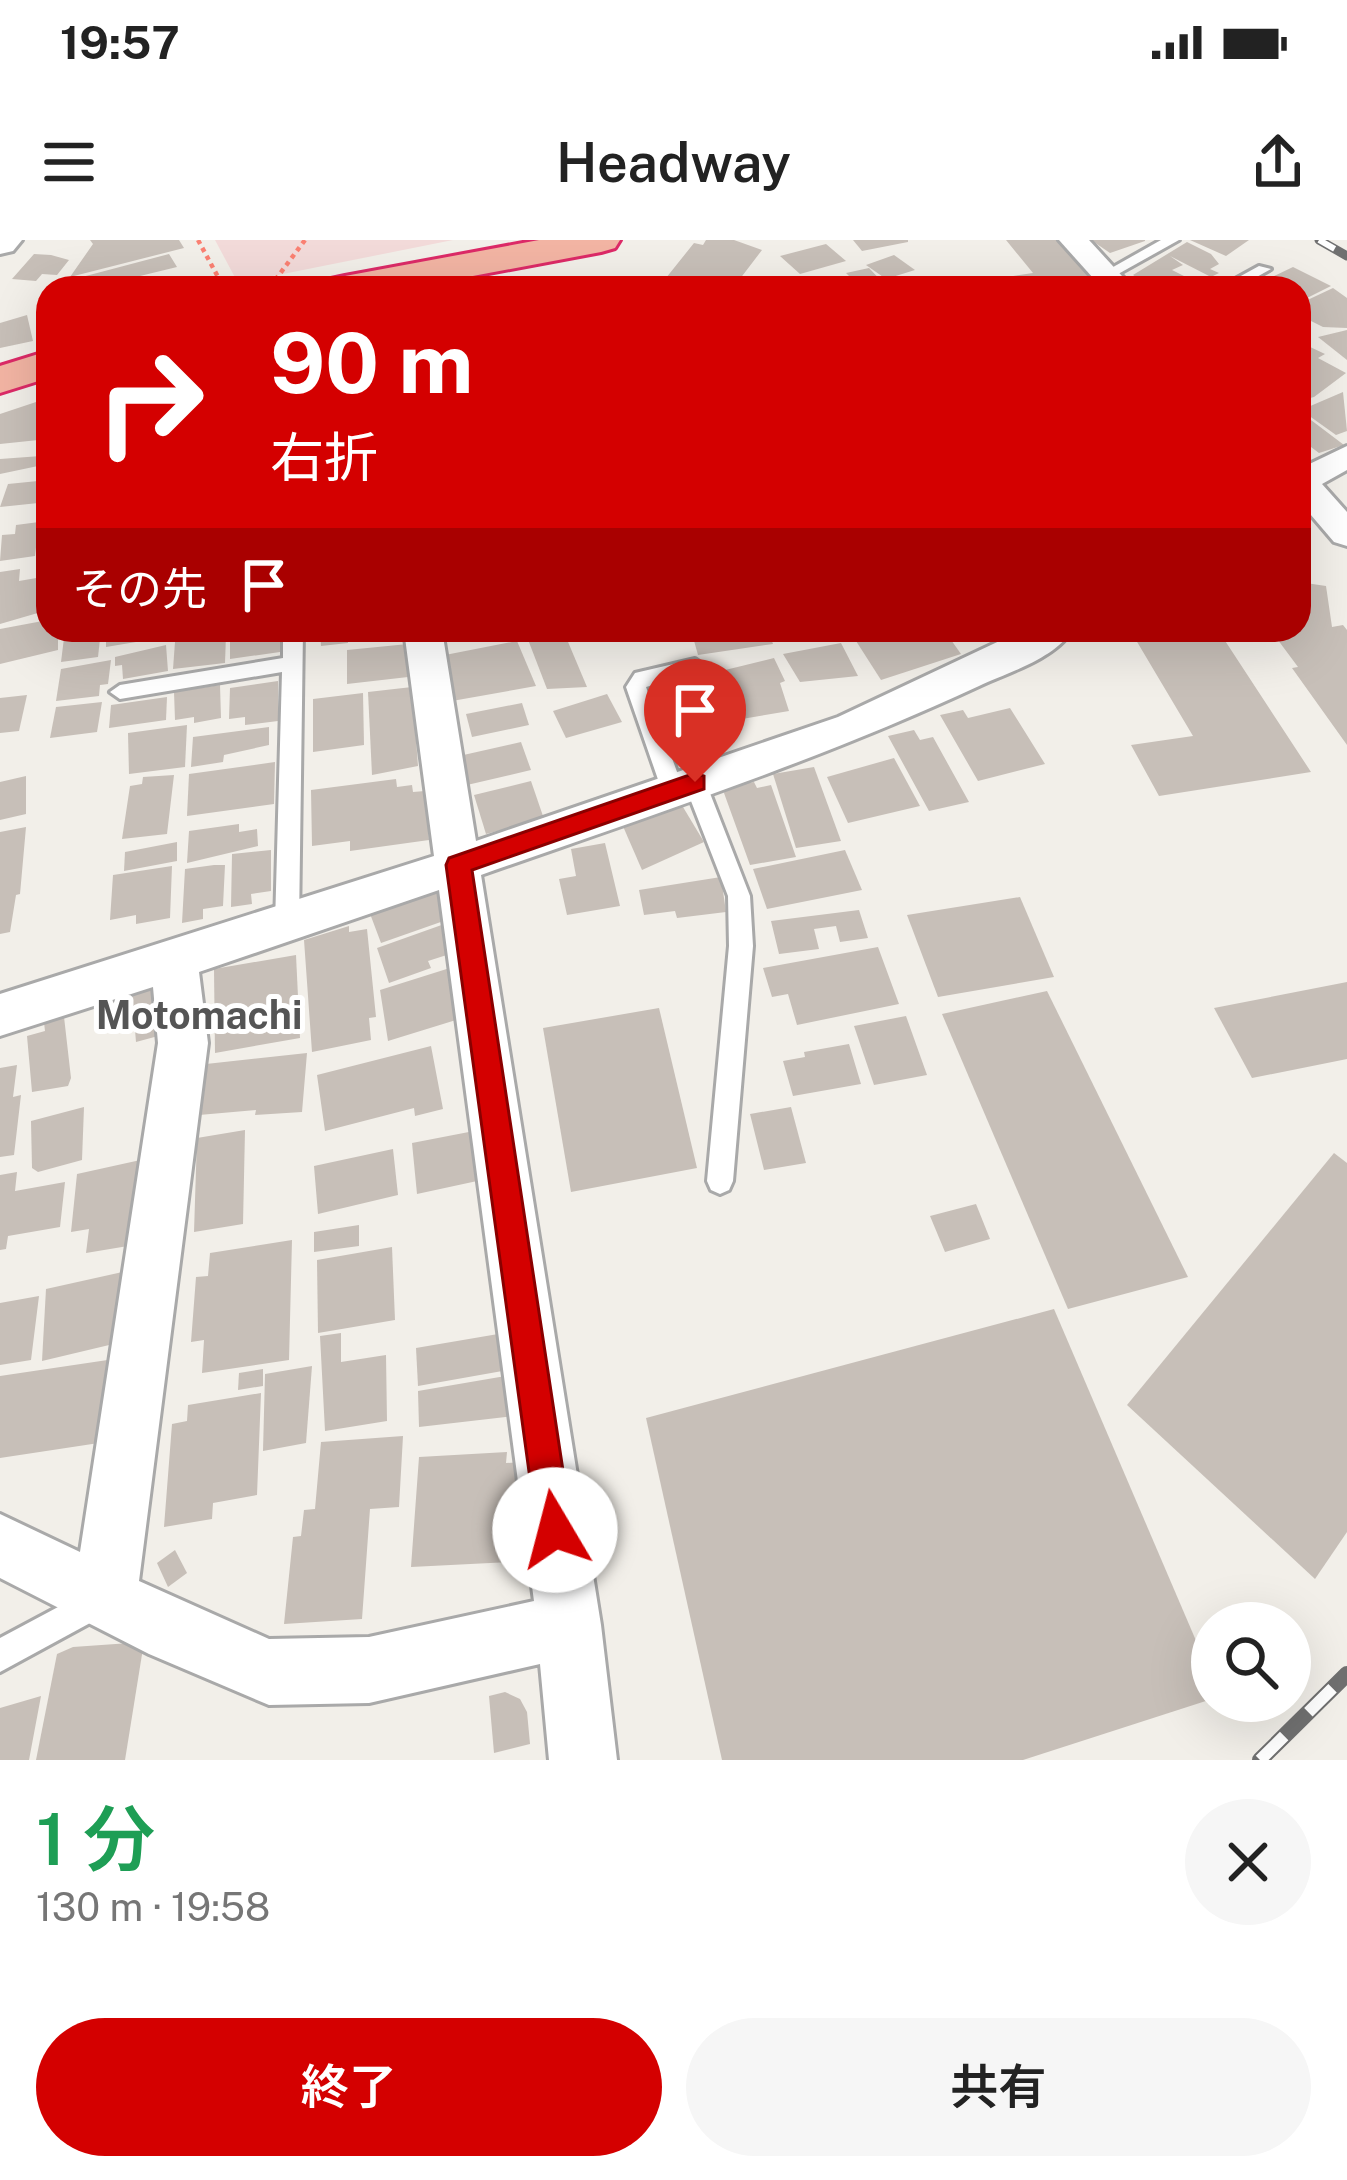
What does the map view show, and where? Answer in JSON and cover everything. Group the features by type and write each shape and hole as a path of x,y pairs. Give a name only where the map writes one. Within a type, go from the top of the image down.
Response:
{"highway":[{"path":"456,276 601,240"},
{"path":"0,380 36,368"}],"street":[{"path":"1072,240 1106,276"},
{"path":"1311,476 1347,456"},
{"path":"1311,494 1347,534"},
{"path":"425,642 568,1624 583,1760"},
{"path":"0,1015 287,925 852,728 996,644"},
{"path":"105,1598 183,1043 174,962"},
{"path":"0,1546 269,1672 369,1670 568,1624"}],"lane":[{"path":"1121,276 1172,240"},
{"path":"1249,276 1264,268"},
{"path":"287,925 293,642"},
{"path":"120,692 292,663"},
{"path":"695,666 642,678 636,687 739,896 741,946 720,1181"},
{"path":"0,1656 105,1598"}],"path":[{"path":"198,240 218,276"},
{"path":"278,276 305,240"}],"shaded area":[{"path":"215,240 453,240 273,276 234,276"}],"building":[{"path":"90,240 179,240 184,248 71,276 93,244"},
{"path":"706,240 734,240 762,250 742,276 668,276 694,243 703,245"},
{"path":"853,240 908,240 908,242 862,251"},
{"path":"1006,240 1060,240 1091,276 1013,276 1033,273"},
{"path":"1091,240 1145,240 1145,241 1110,253"},
{"path":"1190,240 1249,240 1226,256"},
{"path":"1187,242 1211,254 1219,264 1210,269 1219,273 1209,276 1170,256 1183,265 1172,270 1184,276 1133,275"},
{"path":"826,244 846,261 800,274 780,256"},
{"path":"34,254 69,260 57,275 42,274 36,281 12,279"},
{"path":"169,254 177,267 140,276 86,276"},
{"path":"894,255 915,270 882,276 866,265"},
{"path":"1293,267 1311,276 1274,276"},
{"path":"869,268 877,276 849,276 846,273"},
{"path":"1311,276 1331,286 1311,296"},
{"path":"1333,288 1347,298 1347,328 1311,321 1311,298"},
{"path":"27,315 33,341 0,348 0,323"},
{"path":"1347,330 1347,360 1318,337"},
{"path":"1311,347 1325,354 1318,358 1346,373 1314,397"},
{"path":"1343,392 1347,431 1336,435 1311,417 1311,406"},
{"path":"36,402 36,440 0,444 0,414"},
{"path":"1311,420 1344,445 1319,453 1311,447"},
{"path":"36,456 36,466 0,474 0,459"},
{"path":"36,481 36,503 0,507 8,484"},
{"path":"36,522 35,556 0,561 2,535 15,534 16,525"},
{"path":"20,569 19,581 36,578 36,614 0,624 0,572"},
{"path":"1311,584 1326,586 1332,627 1343,625 1347,630 1347,745 1292,668 1298,667 1279,642 1311,642"},
{"path":"36,622 36,642 58,642 58,650 0,664 0,629"},
{"path":"64,642 100,642 98,657 61,662"},
{"path":"175,642 226,642 225,663 173,669"},
{"path":"230,642 280,642 280,652 230,659"},
{"path":"517,642 536,686 452,701 445,655"},
{"path":"529,642 568,642 587,687 547,689"},
{"path":"694,642 773,644 698,655"},
{"path":"857,642 952,642 961,654 881,680"},
{"path":"1137,642 1226,642 1311,772 1159,796 1131,745 1193,736"},
{"path":"841,643 858,676 800,682 783,654"},
{"path":"408,644 408,677 347,684 347,650"},
{"path":"166,645 168,671 123,679 122,665 115,666 115,657"},
{"path":"774,658 785,681 780,683 789,711 736,720 717,672"},
{"path":"111,660 108,684 100,685 99,696 56,701 61,669"},
{"path":"716,675 737,730 714,735 720,750 683,757 658,686"},
{"path":"278,681 278,721 245,725 245,717 229,719 230,688"},
{"path":"220,685 221,718 194,723 194,717 175,720 174,692"},
{"path":"412,687 418,766 372,775 368,692"},
{"path":"363,693 364,745 313,752 313,699"},
{"path":"607,694 622,722 566,738 553,711"},
{"path":"27,695 19,731 0,733 0,698"},
{"path":"167,697 166,720 109,728 111,705"},
{"path":"102,702 97,732 50,738 56,707"},
{"path":"522,703 529,725 472,737 466,714"},
{"path":"1010,708 1045,764 978,781 940,715 963,710 968,718"},
{"path":"187,725 185,767 129,774 128,733"},
{"path":"269,727 269,745 224,755 223,762 191,767 193,737"},
{"path":"914,730 920,740 933,737 969,802 929,811 888,736"},
{"path":"521,742 531,770 467,785 459,756"},
{"path":"894,758 920,806 848,823 827,777"},
{"path":"275,762 274,804 187,816 189,774"},
{"path":"814,767 841,841 796,848 773,774"},
{"path":"174,775 167,834 122,839 130,786 142,784 143,777"},
{"path":"26,776 26,814 0,820 0,782"},
{"path":"396,779 397,787 412,785 413,792 425,791 429,840 350,851 350,841 312,846 311,790"},
{"path":"531,781 544,819 486,834 474,795"},
{"path":"754,782 757,788 771,785 796,857 750,865 724,793 726,787"},
{"path":"680,802 704,842 642,870 622,824"},
{"path":"239,824 239,832 257,829 258,846 187,863 189,831"},
{"path":"26,827 20,894 16,895 10,932 0,934 0,832"},
{"path":"177,842 177,861 124,871 125,852"},
{"path":"605,843 620,906 567,915 559,879 576,876 571,849"},
{"path":"271,850 271,891 251,894 252,904 231,907 232,854"},
{"path":"845,850 862,890 767,909 753,869"},
{"path":"225,865 223,906 203,909 203,919 182,923 185,869"},
{"path":"172,866 170,918 136,924 136,915 110,920 113,875"},
{"path":"721,877 726,912 677,918 675,911 644,915 639,890"},
{"path":"442,886 455,917 381,943 369,911"},
{"path":"1020,897 1054,977 938,997 907,915"},
{"path":"859,910 868,938 840,942 836,926 814,929 819,949 779,954 771,921"},
{"path":"450,922 453,953 428,961 431,968 389,983 377,948"},
{"path":"349,926 349,932 367,929 376,1017 369,1018 371,1040 312,1052 304,940"},
{"path":"878,947 899,1004 797,1025 788,994 772,997 763,968"},
{"path":"296,955 300,1038 215,1053 214,969"},
{"path":"453,967 465,1005 453,1009 456,1020 388,1041 380,990"},
{"path":"166,975 173,1032 136,1042 127,1015 118,1018 115,990"},
{"path":"1347,982 1347,1059 1252,1078 1214,1008"},
{"path":"1047,991 1188,1277 1068,1309 942,1014"},
{"path":"63,1008 71,1078 68,1086 32,1092 27,1036 45,1031 43,1014"},
{"path":"659,1008 697,1168 571,1192 543,1028"},
{"path":"906,1016 927,1075 874,1085 854,1026"},
{"path":"849,1044 861,1084 793,1096 783,1061"},
{"path":"431,1046 443,1109 415,1116 414,1108 325,1131 317,1075"},
{"path":"307,1053 302,1112 199,1115 206,1064"},
{"path":"17,1065 13,1097 21,1095 14,1155 0,1157 0,1068"},
{"path":"84,1107 82,1160 38,1172 32,1168 31,1121"},
{"path":"791,1107 806,1163 764,1170 750,1114"},
{"path":"245,1130 243,1224 194,1232 197,1138"},
{"path":"474,1131 491,1178 417,1194 412,1143"},
{"path":"393,1149 398,1195 318,1214 314,1166"},
{"path":"1334,1153 1347,1163 1347,1532 1315,1579 1127,1405"},
{"path":"145,1159 146,1243 86,1253 89,1229 71,1232 77,1174"},
{"path":"17,1172 15,1191 65,1182 60,1227 8,1236 6,1249 0,1250 0,1175"},
{"path":"976,1204 990,1239 945,1252 930,1216"},
{"path":"359,1225 359,1246 314,1252 314,1232"},
{"path":"292,1240 289,1360 202,1373 204,1340 191,1342 196,1277 208,1276 210,1253"},
{"path":"392,1247 395,1320 318,1333 317,1260"},
{"path":"127,1271 126,1341 42,1361 46,1289"},
{"path":"39,1296 31,1360 0,1365 0,1303"},
{"path":"1054,1309 1191,1629 1191,1706 1023,1760 722,1760 646,1418"},
{"path":"341,1333 341,1362 386,1355 387,1421 325,1431 320,1336"},
{"path":"504,1333 508,1370 418,1386 416,1348"},
{"path":"121,1358 112,1441 0,1458 0,1376"},
{"path":"312,1366 306,1443 263,1451 265,1374"},
{"path":"263,1369 263,1386 238,1390 239,1373"},
{"path":"512,1375 515,1416 419,1427 418,1391"},
{"path":"261,1393 257,1495 213,1503 212,1519 164,1527 172,1424 187,1421 188,1405"},
{"path":"403,1436 399,1507 370,1509 362,1619 284,1624 293,1537 301,1536 304,1510 315,1509 321,1442"},
{"path":"507,1452 506,1463 522,1462 521,1509 529,1509 527,1561 411,1567 419,1457"},
{"path":"175,1550 187,1573 168,1587 157,1563"},
{"path":"144,1642 125,1760 36,1760 57,1654 73,1647"},
{"path":"505,1692 520,1699 527,1712 530,1744 494,1753 489,1696"},
{"path":"41,1696 29,1760 0,1760 0,1708"}],"railway":[{"path":"1319,240 1347,256"},
{"path":"1260,1760 1347,1674"}],"district":[{"name":"Motomachi","path":"199,1015"}],"route":[{"path":"555,1530 458,865 695,782"}]}
